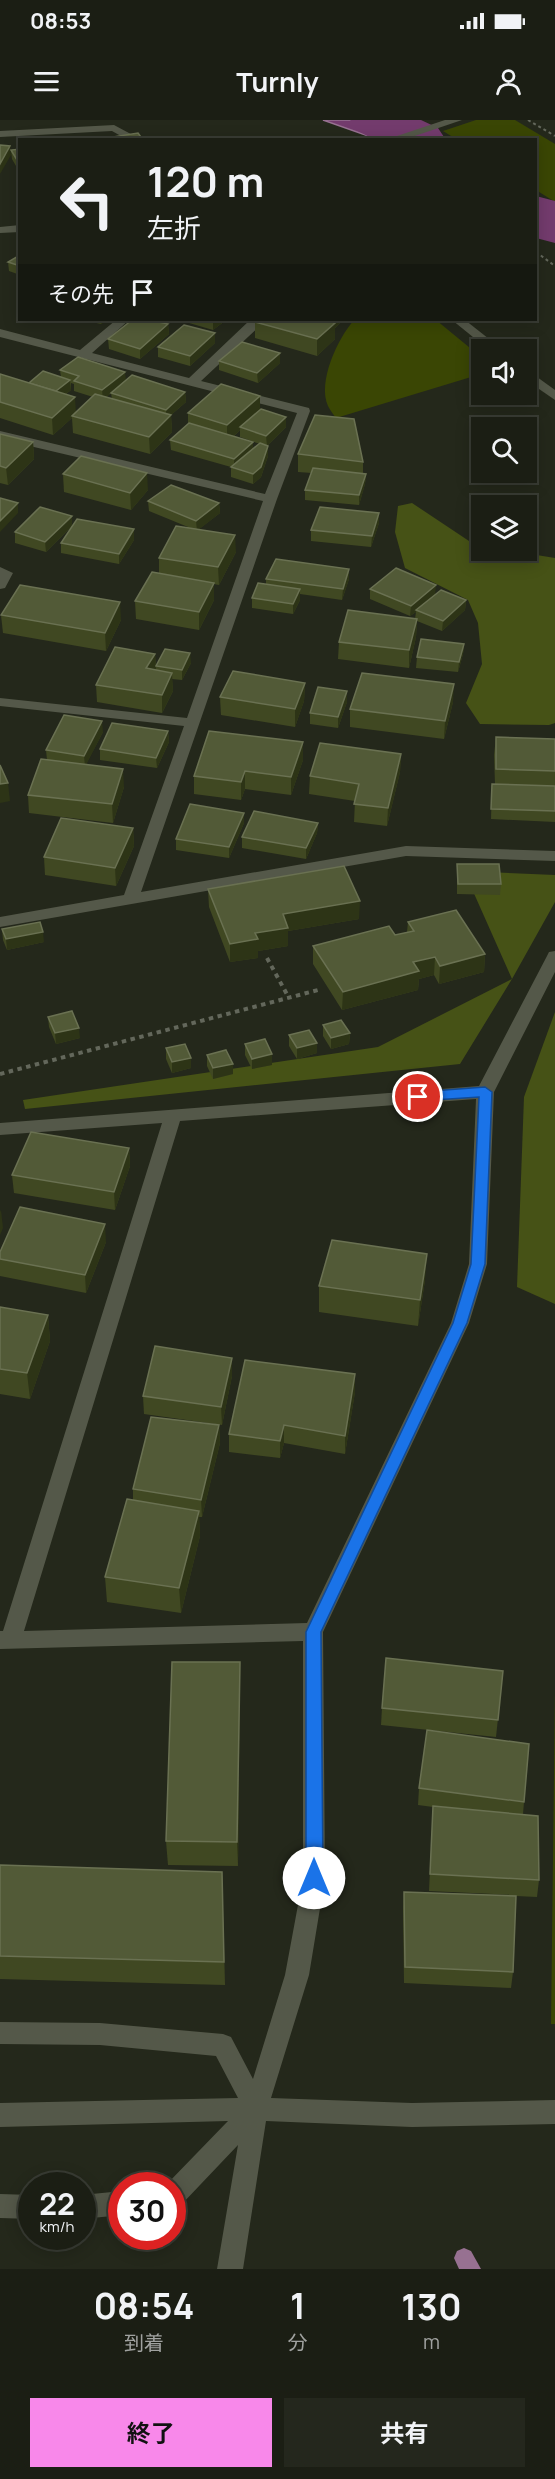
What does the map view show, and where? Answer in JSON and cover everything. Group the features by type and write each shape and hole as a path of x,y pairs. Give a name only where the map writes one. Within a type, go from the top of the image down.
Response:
{"street":[{"path":"397,138 455,121"},
{"path":"0,134 114,128 133,138"},
{"path":"0,230 18,228"},
{"path":"84,353 122,321"},
{"path":"192,382 258,321"},
{"path":"460,321 483,339"},
{"path":"0,333 304,411 270,500 131,899"},
{"path":"537,382 555,396"},
{"path":"0,435 270,500"},
{"path":"0,571 6,573 0,585"},
{"path":"0,702 194,723"},
{"path":"0,922 406,851 555,856"},
{"path":"230,2269 256,2109 297,1975 314,1878 314,1632 460,1323 478,1264 485,1092 555,956"},
{"path":"0,1130 485,1092"},
{"path":"173,1116 5,1640 314,1632"},
{"path":"0,2032 100,2034 223,2045 256,2109"},
{"path":"186,2182 256,2109"},
{"path":"0,2115 256,2109 412,2115 555,2112"},
{"path":"0,2206 18,2207"}],"path":[{"path":"528,120 555,136"},
{"path":"537,253 555,266"},
{"path":"267,958 289,998"},
{"path":"0,1074 318,990"}],"green space":[{"path":"476,120 515,120 555,144 555,202 537,191 537,138 454,138 443,131"},
{"path":"353,321 437,321 471,349 471,377 336,418 328,406 325,385 331,361"},
{"path":"412,503 471,542 471,561 537,561 537,555 555,558 555,723 549,725 480,724 466,703 482,664 478,623 468,600 405,568 395,532 398,506"},
{"path":"464,871 555,875 555,902 512,979"},
{"path":"512,979 460,1064 25,1109 23,1100 378,1047"},
{"path":"555,1012 555,1304 517,1287 524,1097"},
{"path":"555,1689 555,2024 551,2024"}],"shaded area":[{"path":"323,120 413,120 419,124 371,137"}],"building":[{"path":"138,133 142,138 107,138"},
{"path":"0,145 10,146 0,164"},
{"path":"18,149 18,162 11,150"},
{"path":"18,256 18,265 8,262"},
{"path":"131,321 154,321 168,324 140,349 108,339"},
{"path":"328,321 335,323 317,339 255,322"},
{"path":"184,325 215,333 190,356 158,347"},
{"path":"242,342 280,353 257,373 219,361"},
{"path":"78,357 125,372 102,390 74,381 79,376 60,370"},
{"path":"43,371 70,380 56,391 29,383"},
{"path":"0,374 75,397 52,418 0,402"},
{"path":"132,375 185,392 166,410 111,393"},
{"path":"221,384 260,396 227,425 188,413"},
{"path":"95,394 171,415 149,437 72,416"},
{"path":"261,409 286,417 266,436 240,427"},
{"path":"315,415 354,419 363,462 298,454"},
{"path":"189,423 253,442 234,459 170,440"},
{"path":"0,434 33,442 6,468 0,466"},
{"path":"260,443 268,446 261,467 253,474 231,467"},
{"path":"81,456 147,473 130,493 63,474"},
{"path":"313,468 366,474 359,495 305,490"},
{"path":"171,485 219,503 196,521 148,501"},
{"path":"0,498 18,503 0,521"},
{"path":"40,507 72,516 45,542 15,532"},
{"path":"320,507 379,513 372,536 311,530"},
{"path":"77,519 134,529 119,554 61,543"},
{"path":"176,526 235,535 218,567 159,558"},
{"path":"276,559 349,569 343,589 266,579"},
{"path":"396,568 436,585 411,606 370,589"},
{"path":"152,572 214,583 199,612 135,601"},
{"path":"258,583 300,589 293,604 252,598"},
{"path":"20,585 120,602 105,633 1,615"},
{"path":"441,590 466,600 443,621 416,610"},
{"path":"348,610 417,619 409,650 339,642"},
{"path":"421,639 464,644 459,662 417,657"},
{"path":"115,647 155,654 146,668 172,673 162,695 96,685"},
{"path":"165,649 190,653 182,670 156,666"},
{"path":"233,671 305,683 295,709 220,697"},
{"path":"362,673 454,684 445,721 350,709"},
{"path":"318,687 347,691 338,717 310,713"},
{"path":"64,715 102,721 84,756 46,750"},
{"path":"112,723 168,731 156,758 100,749"},
{"path":"209,731 303,742 291,777 245,771 241,782 194,776"},
{"path":"496,737 555,739 555,771 496,769"},
{"path":"320,743 401,754 388,808 354,804 359,784 310,776"},
{"path":"41,759 123,769 112,804 28,795"},
{"path":"0,765 8,783 0,784"},
{"path":"492,784 555,786 555,811 491,809"},
{"path":"190,804 244,813 229,847 176,839"},
{"path":"254,811 318,823 306,848 242,837"},
{"path":"61,818 133,828 115,868 44,857"},
{"path":"457,864 499,864 501,884 458,884"},
{"path":"344,866 360,901 283,914 288,928 255,933 258,939 230,944 208,889"},
{"path":"456,910 485,954 440,966 435,957 413,962 419,971 343,992 313,946 389,926 395,935 414,931 408,922"},
{"path":"40,922 43,932 6,939 2,929"},
{"path":"72,1011 79,1028 55,1033 48,1017"},
{"path":"341,1020 350,1033 331,1038 323,1025"},
{"path":"309,1030 317,1043 297,1048 289,1035"},
{"path":"265,1039 272,1054 252,1059 245,1044"},
{"path":"185,1044 191,1058 172,1062 166,1048"},
{"path":"226,1050 233,1064 213,1068 207,1055"},
{"path":"31,1132 129,1148 114,1192 12,1175"},
{"path":"20,1207 105,1224 85,1275 0,1259 0,1252"},
{"path":"332,1240 427,1254 420,1300 319,1286"},
{"path":"0,1307 48,1315 27,1373 0,1369"},
{"path":"155,1346 232,1358 221,1407 143,1396"},
{"path":"245,1360 355,1374 345,1436 284,1425 280,1441 229,1434"},
{"path":"151,1417 219,1425 201,1500 133,1489"},
{"path":"127,1499 199,1511 179,1588 105,1577"},
{"path":"386,1658 503,1671 498,1720 382,1708"},
{"path":"172,1662 240,1662 237,1842 166,1841"},
{"path":"427,1730 529,1744 524,1802 419,1788"},
{"path":"433,1806 538,1816 539,1880 430,1874"},
{"path":"0,1865 222,1872 224,1962 0,1956"},
{"path":"404,1892 516,1896 513,1972 405,1967"}],"waterway":[{"path":"377,120 415,138"},
{"path":"537,214 555,226"},
{"path":"464,2258 471,2269"}],"route":[{"path":"314,1878 314,1632 401,1443 460,1323 478,1264 485,1092 418,1097"}]}
